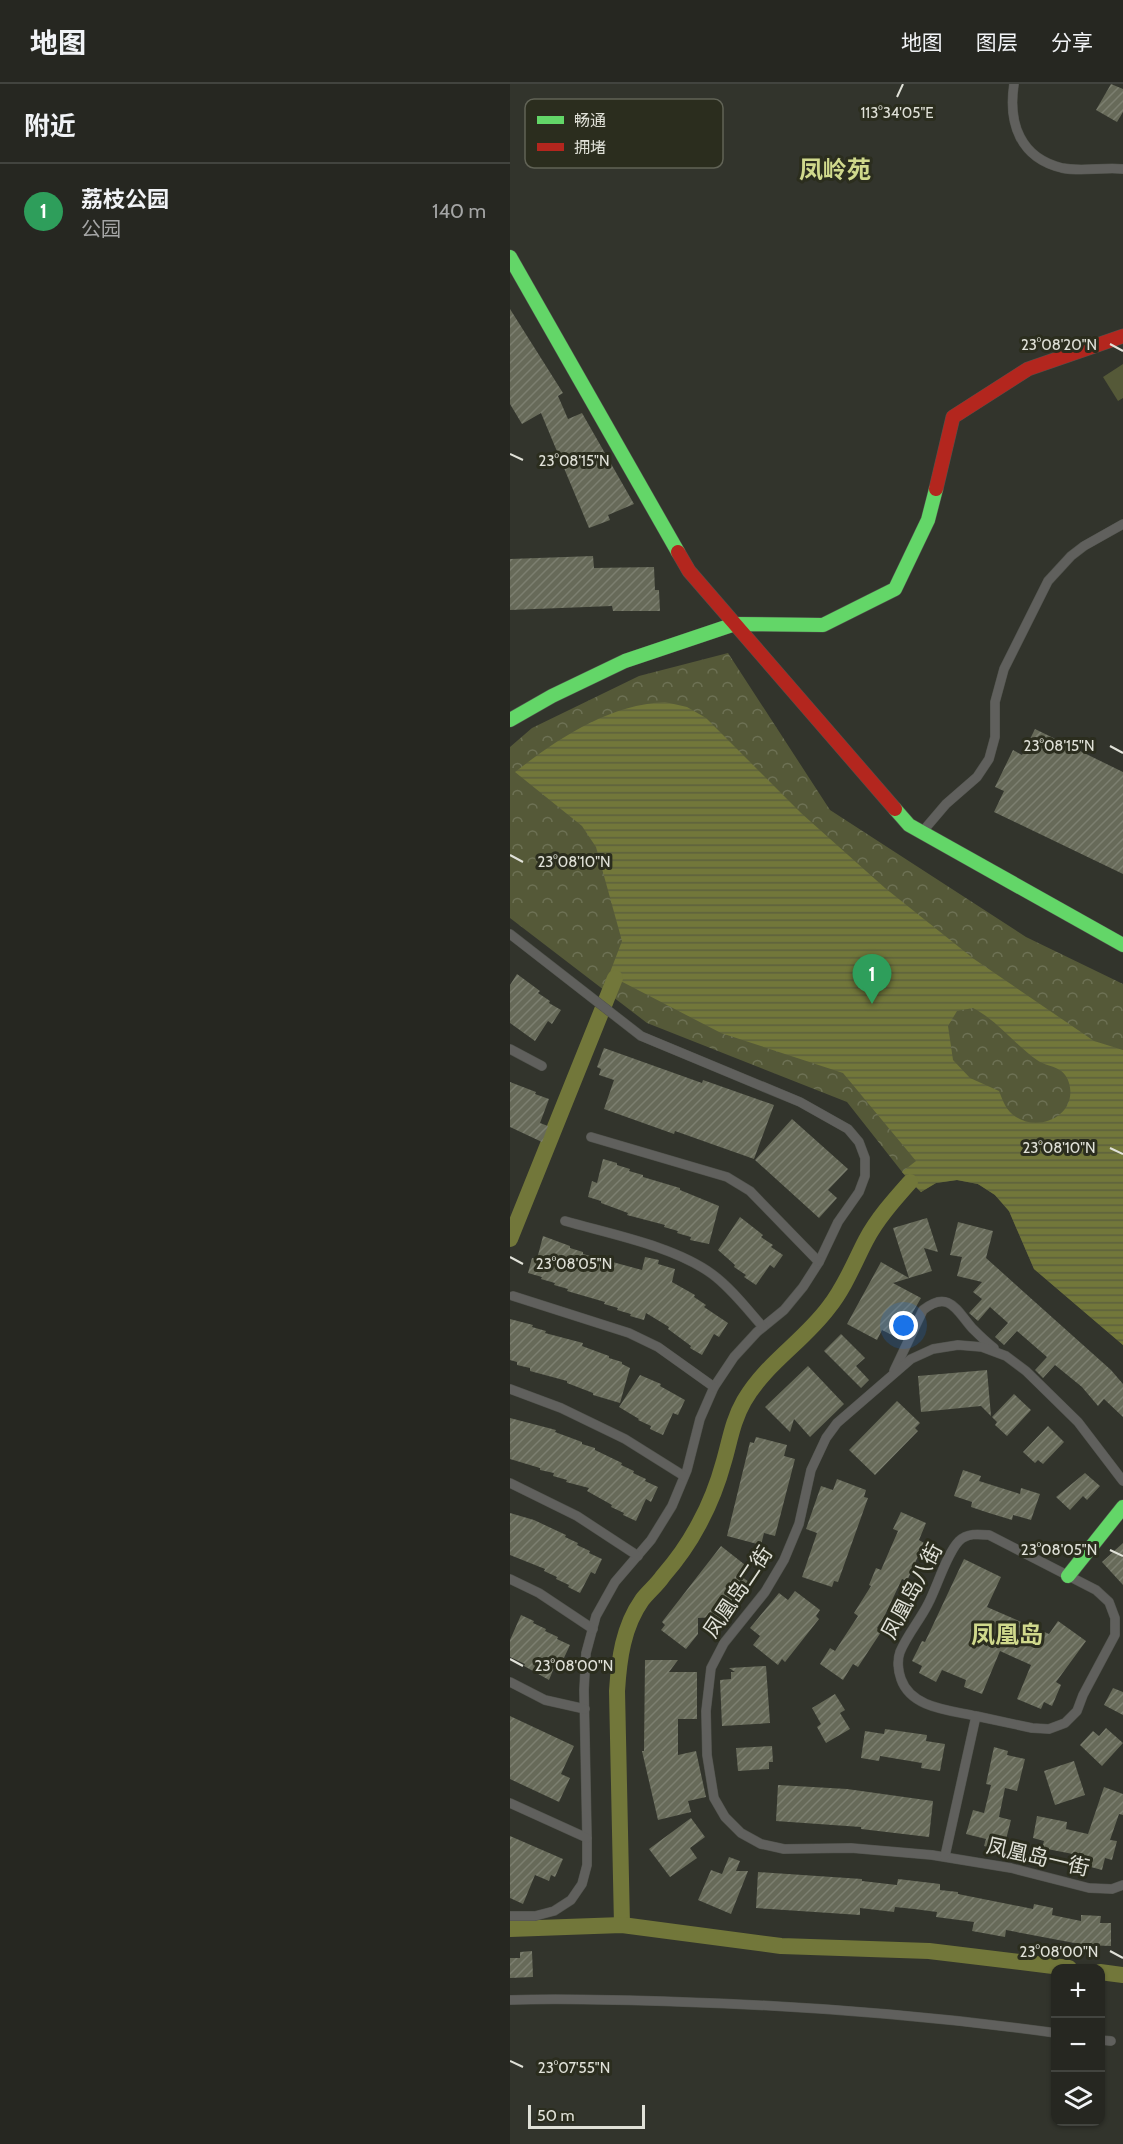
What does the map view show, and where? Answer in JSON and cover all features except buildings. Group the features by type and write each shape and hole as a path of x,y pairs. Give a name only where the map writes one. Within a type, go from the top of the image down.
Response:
{"street":[{"path":"510,257 689,571 909,825 1123,945"},
{"path":"510,720 552,696 625,661 735,624 823,625 895,589 928,520 953,417 1028,369 1123,336"},
{"path":"1068,1576 1123,1507"}],"lane":[{"path":"1014,84 1013,119 1019,136 1030,151 1046,162 1064,168 1123,168"},
{"path":"922,833 946,804 977,777 989,759 995,737 995,702 1004,669 1048,581 1071,556 1123,524"},
{"path":"510,934 641,1036 800,1102 848,1129 859,1142 865,1158 865,1176 859,1192 838,1222 819,1262 803,1287 734,1357 714,1387 700,1419 684,1476 662,1523 615,1582 596,1616 586,1653 588,1838 587,1865 582,1884 571,1900 554,1911 535,1916 510,1916"},
{"path":"510,1048 542,1066"},
{"path":"591,1137 727,1177 750,1191 819,1262"},
{"path":"565,1221 690,1260 712,1274 732,1292 763,1327"},
{"path":"513,1296 629,1332 658,1347 714,1387"},
{"path":"891,1376 923,1310 941,1301 951,1303 959,1309 972,1328 1006,1356"},
{"name":"凤凰岛二街","path":"945,1856 851,1848 784,1849 761,1844 741,1833 725,1817 714,1798 707,1755 706,1711 711,1668 724,1643 765,1592 784,1560 798,1524 811,1470 826,1438 837,1423 910,1359 933,1349 958,1345 982,1347 1006,1356 1026,1371 1078,1422 1123,1481"},
{"path":"510,1389 561,1408 625,1439 684,1476"},
{"path":"510,1483 577,1516 638,1556"},
{"name":"凤凰岛八街","path":"973,1534 989,1535 1096,1590 1109,1602 1115,1618 1115,1635 1077,1711 1065,1723 1049,1729 1032,1728 975,1716 916,1700 904,1687 898,1671 899,1653 929,1602 955,1547 959,1540 973,1534"},
{"path":"510,1579 539,1593 593,1629"},
{"path":"510,1682 545,1700 585,1709"},
{"path":"945,1856 975,1716"},
{"path":"510,1803 588,1838"},
{"name":"凤凰岛一街","path":"945,1856 1011,1868 1089,1888 1112,1889 1123,1885"},
{"path":"510,2000 636,2000 755,2004 874,2013 1051,2032"},
{"path":"1105,2040 1111,2041"}],"green space":[{"path":"1123,364 1123,398 1118,401 1103,377"},
{"path":"728,653 830,810 1026,937 1123,984 1123,1345 1034,1269 1009,1211 995,1195 978,1184 957,1180 936,1183 921,1192 910,1182 847,1102 647,1023 510,918 510,747 532,728 639,676"}],"shaded area":[{"path":"665,702 687,707 706,718 801,813 885,888 974,959 1094,1041 1123,1050 1123,1345 1034,1269 1009,1211 995,1195 978,1184 957,1180 936,1183 921,1192 902,1172 916,1161 843,1073 721,1033 609,975 622,941 596,847 582,826 515,772 549,747 585,725 624,709","holes":["973,1008 1037,1060 1060,1070 1067,1077 1070,1094 1063,1112 1055,1118 1036,1123 1016,1117 1007,1109 999,1091 970,1078 953,1060 948,1026 957,1011"]}],"waterway":[{"path":"510,1239 615,978"},
{"path":"622,1925 617,1691 621,1655 630,1621 642,1600 682,1551 703,1516 722,1469 734,1423 744,1401 763,1375 829,1307 845,1283 875,1225 910,1182"},
{"path":"510,1929 622,1925 781,1946 929,1951 1051,1966"},
{"path":"1105,1973 1123,1975"}],"traffic: fast":[{"path":"510,257 678,552"},
{"path":"510,720 552,696 625,661 735,624 823,625 895,589 928,520 936,489"},
{"path":"895,809 909,825 1123,945"},
{"path":"1068,1576 1123,1507"}],"traffic: jam":[{"path":"936,489 953,417 1028,369 1123,336"},
{"path":"678,552 689,571 895,809"}],"place":[{"name":"荔枝公园","path":"872,1004"}],"district":[{"name":"凤岭苑","path":"835,170"},
{"name":"凤凰岛","path":"1007,1635"}]}
